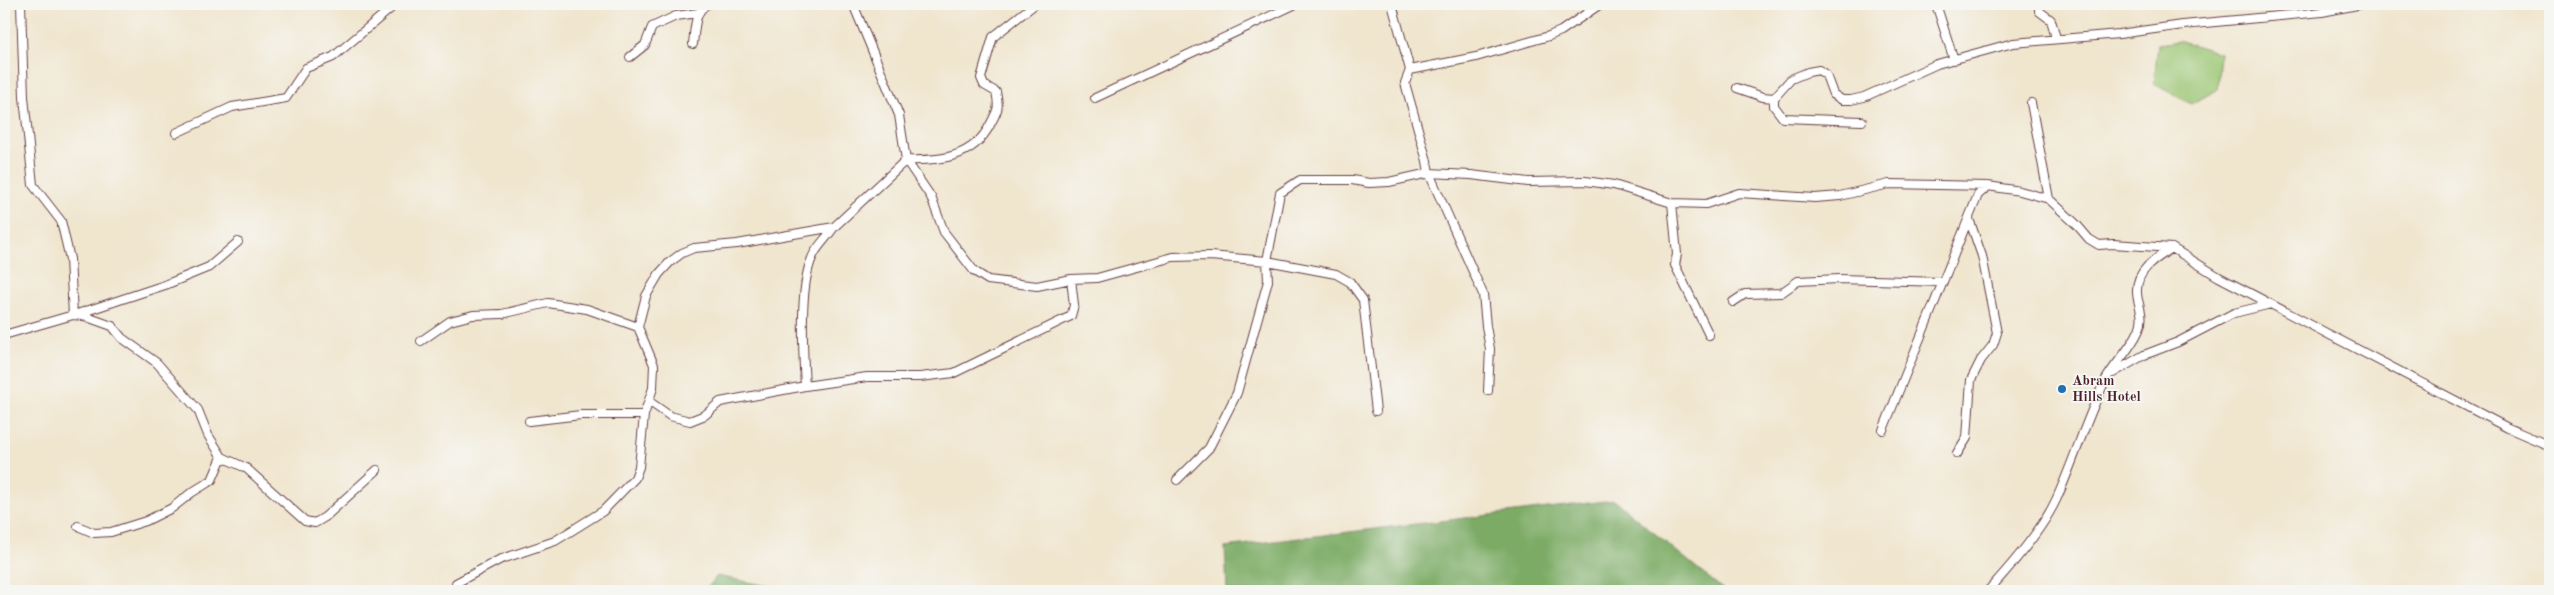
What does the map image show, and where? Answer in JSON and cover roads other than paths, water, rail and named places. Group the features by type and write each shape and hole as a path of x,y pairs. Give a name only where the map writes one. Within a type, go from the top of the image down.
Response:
{"street":[{"path":"21,4 24,98 33,185 61,222 70,259 73,315"},
{"path":"176,133 232,106 286,98 306,68 333,57 396,4"},
{"path":"693,44 698,13 702,6 708,4"},
{"path":"853,4 899,116 906,160 931,197 944,232 978,275 1000,283 1037,286 1071,279 1097,278 1172,257 1210,256 1267,260 1336,274 1350,282 1363,300 1376,412"},
{"path":"804,386 805,299 812,256 834,227 906,160 936,161 955,156 984,136 998,114 996,92 984,85 981,78 993,37 1035,4"},
{"path":"1095,98 1296,4"},
{"path":"1392,4 1410,70 1405,83 1427,161 1428,173 1483,294 1490,349 1488,391"},
{"path":"1936,4 1954,60"},
{"path":"2038,4 2039,11 2051,20 2056,38"},
{"path":"1862,121 1783,118 1774,106 1774,98 1791,79 1808,72 1820,70 1826,75 1833,94 1842,100 1851,100 1937,64 2013,42 2119,34 2362,4"},
{"path":"1410,70 1476,58 1549,36 1561,31 1599,5"},
{"path":"630,57 645,45 652,27 676,16 698,13"},
{"path":"1737,88 1763,98 1774,98"},
{"path":"2031,103 2049,199"},
{"path":"1177,480 1209,448 1237,393 1268,281 1267,260 1280,193 1300,180 1389,182 1428,173 1528,182 1585,181 1614,185 1672,203 1706,204 1738,193 1815,198 1832,197 1889,184 1988,186 2020,191 2049,199 2078,225 2089,239 2099,245 2172,248 2219,277 2508,428 2548,446 2550,430"},
{"path":"1969,186 1978,195"},
{"path":"1883,430 1978,195 1988,186"},
{"path":"1672,203 1677,254 1675,265 1709,335"},
{"path":"1957,454 1966,438 1971,380 1981,360 1993,345 1997,333 1982,256 1969,219"},
{"path":"456,584 499,560 555,541 602,511 635,478 639,467 644,415 650,402 654,365 638,326 646,296 659,274 682,253 694,248 737,244 834,227"},
{"path":"4,335 165,285 209,267 238,242"},
{"path":"1988,591 2008,568 2055,502 2088,420 2110,374 2132,345 2140,328 2141,305 2137,290 2142,275 2148,265 2172,248"},
{"path":"650,402 670,416 690,421 705,415 720,402 804,386 867,377 920,377 954,373 1071,316 1074,305 1071,279"},
{"path":"1733,302 1745,294 1781,293 1798,281 1840,279 1942,282"},
{"path":"421,341 450,321 473,315 502,314 548,303 587,309 638,326"},
{"path":"2110,374 2144,355 2178,342 2234,313 2271,304"},
{"path":"73,315 84,316 112,326 122,338 158,364 198,410 208,435 222,457 246,468 305,521 315,523 377,470"},
{"path":"529,421 581,415 644,415"},
{"path":"78,526 94,533 111,532 146,521 172,508 212,480 222,457"}],"place":[{"name":"Abram Hills Hotel","path":"2062,389"}]}
